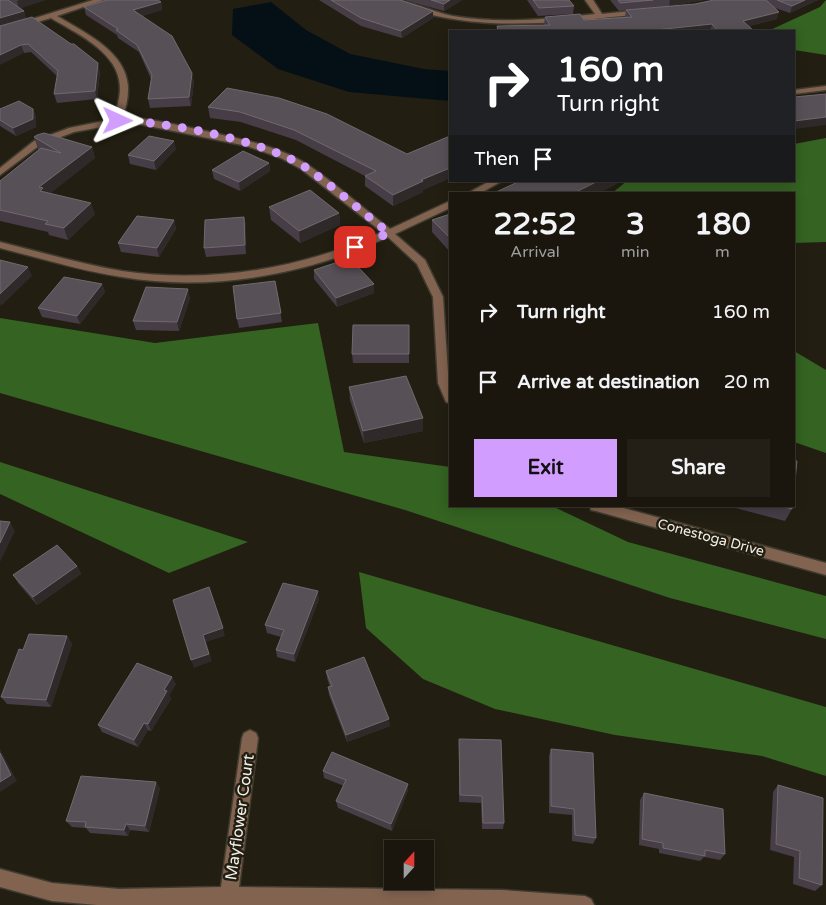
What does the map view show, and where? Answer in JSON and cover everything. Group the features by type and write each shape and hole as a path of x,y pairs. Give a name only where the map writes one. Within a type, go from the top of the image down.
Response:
{"street":[{"path":"0,32 50,14 100,0"},
{"path":"393,0 429,14 469,21 520,22 651,12"},
{"path":"589,0 600,16"},
{"path":"50,14 96,45 110,57 118,68 123,79 118,121"},
{"path":"795,92 826,88"},
{"path":"0,172 37,143 72,130 118,121 139,121 184,128 250,144 284,156 304,167 389,233 421,262 438,297 443,374 449,395"},
{"path":"475,192 496,182"},
{"path":"0,245 122,274 177,278 234,275 288,268 338,254 389,233 449,204"},
{"name":"Conestoga Drive","path":"600,507 826,569"},
{"name":"Mayflower Court","path":"229,896 250,738"},
{"path":"0,878 52,892 119,898 229,896 585,905"}],"green space":[{"path":"826,0 826,55 795,50 795,30 770,30 820,7"},
{"path":"826,138 826,242 795,243 795,192 613,192 626,182 795,182 795,144"},
{"path":"0,318 155,343 318,323 344,452 449,467 449,507 554,507 628,542 826,596 826,639 670,598 405,510 0,393"},
{"path":"795,352 826,370 826,453 795,442"},
{"path":"0,462 248,542 169,573 0,494"},
{"path":"359,572 826,707 826,776 762,756 615,735 495,709 423,679 366,628"}],"shaded area":[{"path":"271,2 306,30 350,54 424,69 449,71 449,101 349,92 278,69 232,35 233,9"}],"building":[{"path":"0,0 8,0 24,11 0,18"},
{"path":"107,0 158,0 161,2 133,10 172,36 192,73 189,97 148,99 152,75 137,45 116,30 118,29 84,7"},
{"path":"331,0 400,0 433,11 401,31 361,18"},
{"path":"431,0 450,0 444,4"},
{"path":"533,0 569,0 574,6 539,8"},
{"path":"618,0 653,0 620,3"},
{"path":"714,0 766,0 779,12 743,21 753,30 717,30 712,24 655,30 498,30 497,26 550,25 545,17 580,14 584,20 632,17 626,10 695,4"},
{"path":"777,0 805,0 792,6"},
{"path":"32,17 71,44 74,44 98,63 95,91 54,94 58,71 28,44 21,45 0,55 0,26"},
{"path":"227,88 279,98 327,114 407,154 449,136 449,168 421,180 423,181 393,195 365,176 376,171 294,130 240,112 208,107"},
{"path":"826,94 826,117 795,121 795,97"},
{"path":"19,101 33,109 33,119 13,128 0,120 0,109"},
{"path":"44,133 92,147 39,187 43,188 40,191 91,203 64,228 45,224 48,221 0,210 0,181 41,148 61,153 34,137"},
{"path":"149,136 174,141 154,161 128,155"},
{"path":"243,151 269,163 239,182 212,170"},
{"path":"518,182 596,182 576,192 496,192"},
{"path":"310,190 339,213 299,231 269,207"},
{"path":"449,214 449,237 432,220"},
{"path":"137,216 174,220 157,248 118,243"},
{"path":"244,217 245,245 204,248 205,220"},
{"path":"350,258 374,284 336,298 314,270"},
{"path":"0,260 28,267 0,294"},
{"path":"64,277 102,284 77,316 38,308"},
{"path":"275,281 281,313 237,319 233,286"},
{"path":"146,287 188,289 177,322 133,321"},
{"path":"353,325 409,325 409,354 352,354"},
{"path":"406,376 423,418 363,431 349,387"},
{"path":"795,460 797,461 795,481"},
{"path":"0,521 10,522 0,543"},
{"path":"57,545 77,566 33,597 13,575"},
{"path":"283,583 318,591 294,654 276,650 284,630 265,625"},
{"path":"209,587 223,628 203,635 209,654 191,660 173,600"},
{"path":"29,634 67,636 46,700 1,697 19,649 23,650"},
{"path":"364,657 389,719 346,735 328,687 332,686 326,671"},
{"path":"137,663 172,677 164,690 167,691 148,724 144,723 134,740 98,725"},
{"path":"459,739 501,740 504,823 483,823 482,796 460,795"},
{"path":"551,749 593,753 596,838 575,835 574,809 551,806"},
{"path":"332,752 408,784 391,824 336,801 346,780 323,771"},
{"path":"0,753 11,775 0,782"},
{"path":"81,776 156,782 145,826 126,824 124,830 85,827 86,822 66,821"},
{"path":"778,785 823,798 822,885 799,878 800,851 776,844"},
{"path":"644,793 723,809 725,854 705,850 705,856 663,848 663,843 642,839"}],"route":[{"path":"118,121 158,123 184,128 250,144 284,156 304,167 389,233 355,247"}]}
